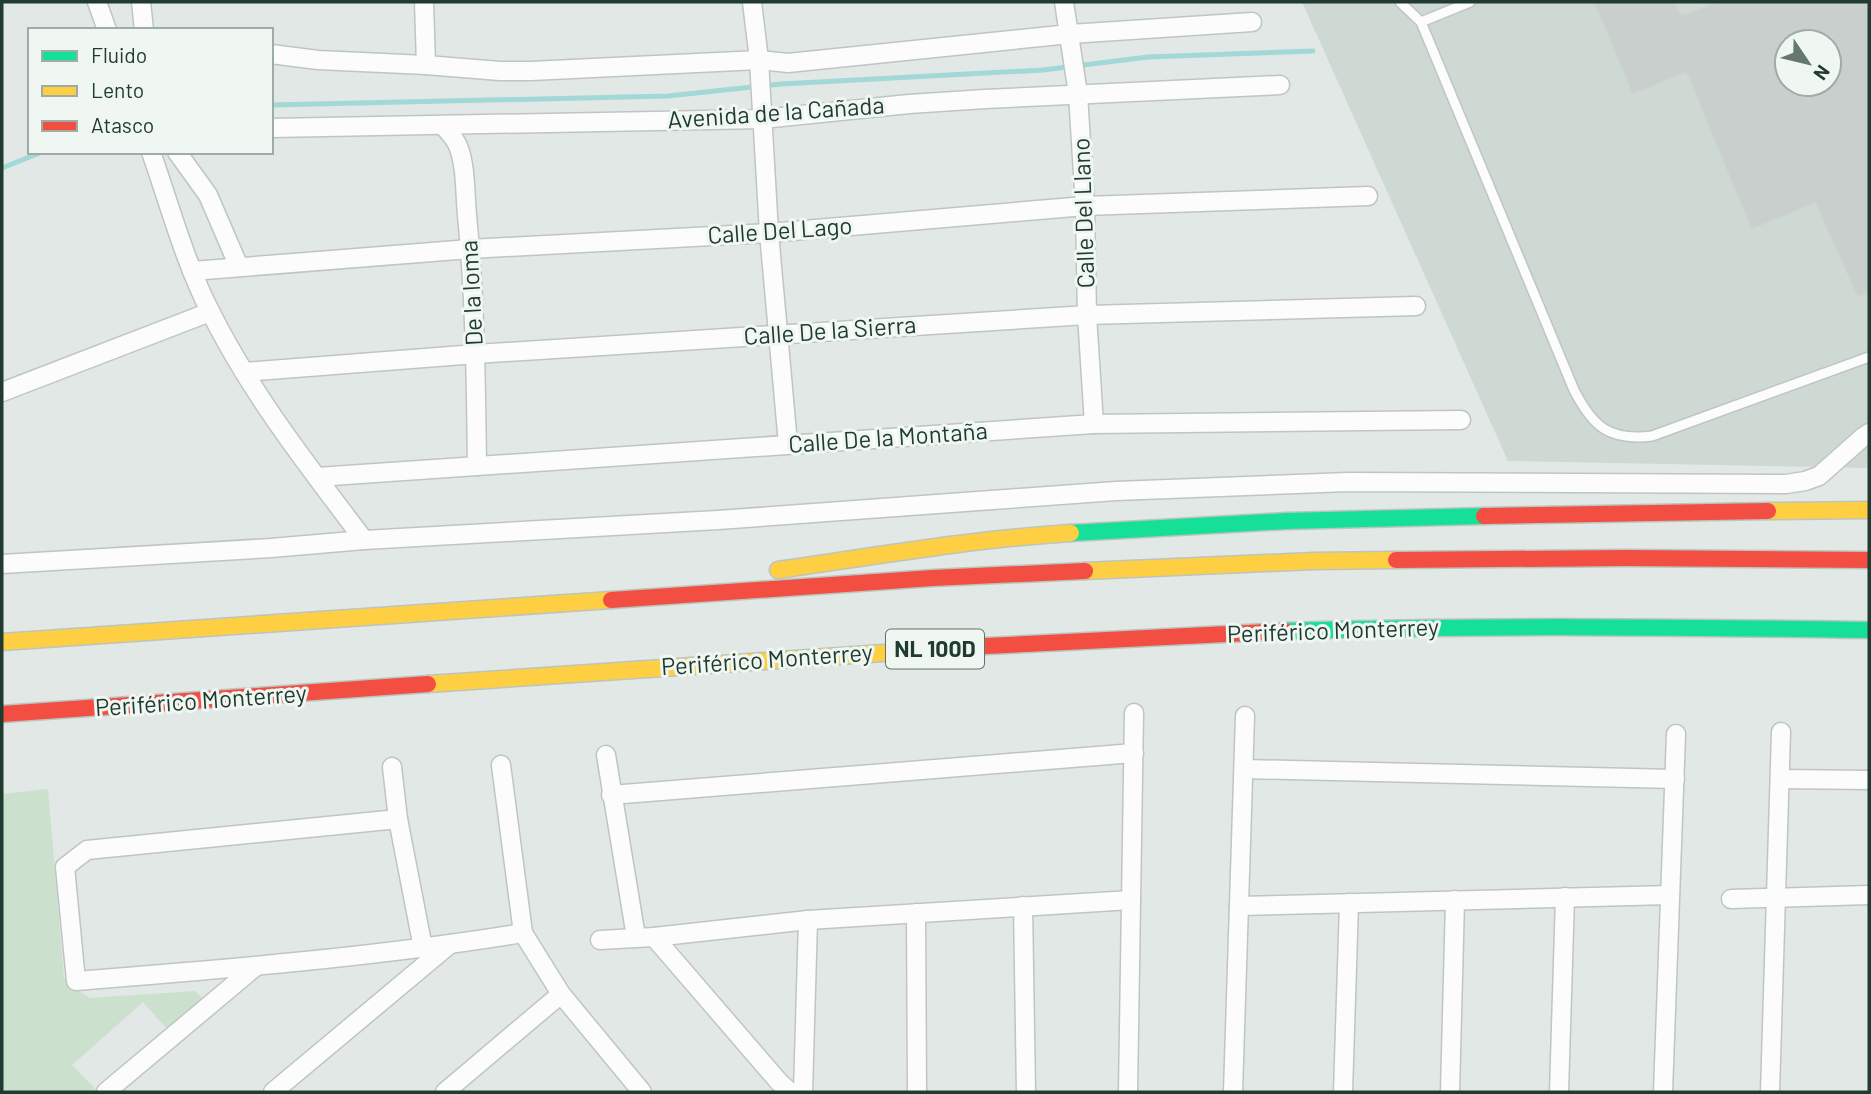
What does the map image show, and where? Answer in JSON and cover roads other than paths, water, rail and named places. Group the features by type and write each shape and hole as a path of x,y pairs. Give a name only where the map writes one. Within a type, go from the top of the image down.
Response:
{"highway":[{"path":"683,594 710,583 756,574 1038,535 1286,521 1869,510"},
{"path":"2,642 933,578 1314,561 1625,558 1869,560"},
{"name":"Periférico Monterrey","path":"2,715 903,650 1261,632 1483,627 1869,630"}],"street":[{"path":"97,2 106,28"},
{"path":"141,2 144,28"},
{"path":"424,2 426,65"},
{"path":"752,2 760,66 769,233 788,444"},
{"name":"Calle Del Llano","path":"1064,2 1078,89 1094,424"},
{"name":"Avenida de la Cañada","path":"273,54 318,60 500,71 760,66 1070,34 1252,22"},
{"name":"Avenida de la Cañada","path":"273,128 762,114 1078,89 1280,85"},
{"name":"De la loma","path":"443,125 459,147 470,249 476,355 477,466"},
{"path":"152,154 192,271 210,312 263,403 364,540"},
{"path":"178,154 208,195 239,267"},
{"name":"Calle Del Lago","path":"192,271 470,249 769,233 1085,206 1368,197"},
{"name":"Calle De la Sierra","path":"244,372 1087,315 1416,306"},
{"path":"2,392 210,312"},
{"name":"Calle De la Montaña","path":"317,477 1094,424 1461,420"},
{"path":"2,564 718,520 1116,491 1348,482 1786,484 1819,476 1869,433"},
{"path":"1847,510 1869,494"},
{"path":"1128,1092 1134,713"},
{"path":"1233,1092 1245,716"},
{"path":"1770,1092 1781,732"},
{"path":"1663,1092 1676,734"},
{"path":"611,795 1134,753"},
{"path":"606,755 611,795 645,937 790,1092"},
{"path":"501,765 523,933 561,994 632,1089"},
{"path":"392,767 398,819 424,948"},
{"path":"1244,769 1675,779"},
{"path":"1780,779 1869,780"},
{"path":"398,819 87,850 65,867 76,981 255,967 424,948 523,933"},
{"path":"1239,906 1670,895"},
{"path":"1731,900 1869,895"},
{"path":"1559,1092 1565,897"},
{"path":"600,940 808,920 1131,900"},
{"path":"1450,1092 1455,900"},
{"path":"1343,1092 1349,903"},
{"path":"1023,906 1026,1092"},
{"path":"916,914 917,1092"},
{"path":"803,1092 808,920"},
{"path":"273,1092 450,944"},
{"path":"106,1092 255,967"},
{"path":"444,1092 561,994"}],"lane":[{"path":"1400,2 1421,22 1574,390 1584,411 1597,424 1614,434 1634,438 1652,436 1869,357"},
{"path":"1421,22 1470,2"}],"waterway":[{"path":"273,105 668,96 781,84 1043,70 1148,57 1313,51"},
{"path":"2,168 37,154"}]}
